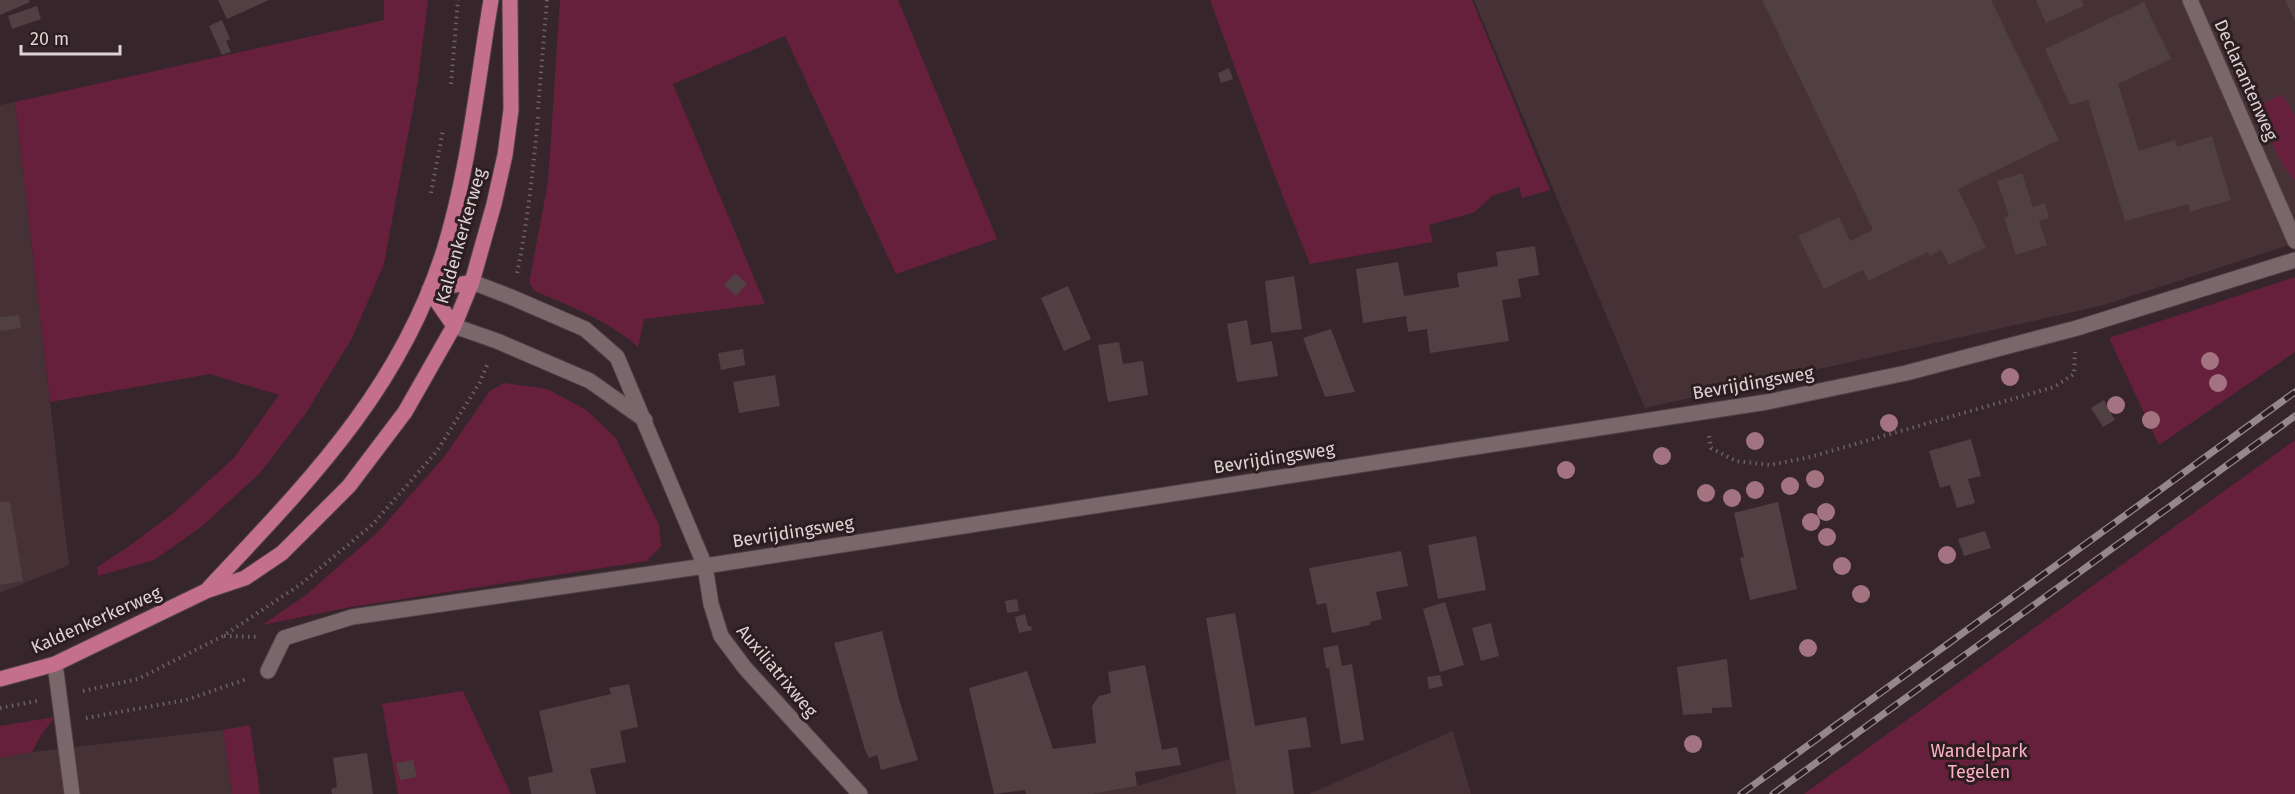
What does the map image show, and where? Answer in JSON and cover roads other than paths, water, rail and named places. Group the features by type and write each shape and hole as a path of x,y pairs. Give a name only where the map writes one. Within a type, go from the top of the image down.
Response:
{"main road":[{"name":"Kaldenkerkerweg","path":"206,591 323,464 376,394 399,354 429,290 443,251 465,162 491,0"},
{"name":"Kaldenkerkerweg","path":"0,679 55,664 206,591 245,578 282,553 349,486 405,412 454,326 472,282 494,204 511,110 510,0"},
{"path":"454,326 429,290 472,282"}],"street":[{"name":"Declarantenweg","path":"2190,0 2295,241"},
{"name":"Bevrijdingsweg","path":"268,672 284,638 352,617 705,566 1767,402 1906,373 2077,328 2295,260"},
{"name":"Auxiliatrixweg","path":"472,282 585,329 617,357 705,566 711,604 721,636 745,668 860,794"},
{"path":"454,326 496,341 590,381 645,420"},
{"path":"55,664 72,794"}],"railway":[{"path":"1741,794 2295,392"},
{"path":"1773,794 2295,416"}],"park label":[{"name":"Wandelpark Tegelen","path":"1979,762"}]}
